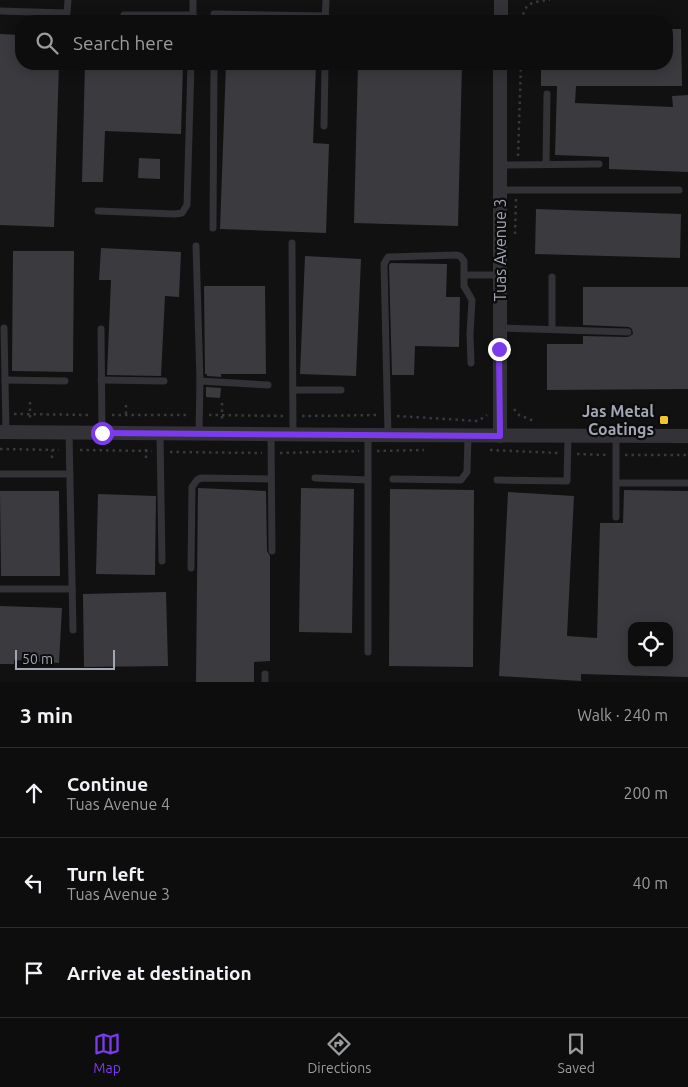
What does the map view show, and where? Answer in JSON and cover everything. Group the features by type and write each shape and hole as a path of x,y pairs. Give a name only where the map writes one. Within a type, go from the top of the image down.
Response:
{"street":[{"path":"500,15 501,0"},
{"name":"Tuas Avenue 3","path":"500,70 500,436"},
{"path":"3,432 388,435 468,442 500,436 688,436"}],"lane":[{"path":"0,10 67,13 68,0"},
{"path":"193,0 193,15"},
{"path":"326,0 326,15"},
{"path":"214,15 236,15"},
{"path":"98,211 175,214 184,210 187,205 191,70"},
{"path":"213,228 214,70"},
{"path":"324,126 325,70"},
{"path":"546,164 547,94"},
{"path":"500,164 599,164"},
{"path":"500,190 679,190"},
{"path":"292,243 293,434"},
{"path":"196,246 200,381 199,433"},
{"path":"388,435 386,260 393,256 460,256 464,261 465,288 472,300 471,363"},
{"path":"464,275 500,275"},
{"path":"552,277 552,329"},
{"path":"3,432 6,414 4,328"},
{"path":"500,328 628,332"},
{"path":"101,329 102,433"},
{"path":"5,380 65,381"},
{"path":"101,380 164,381"},
{"path":"200,381 268,385"},
{"path":"293,390 341,390"},
{"path":"69,433 72,630"},
{"path":"160,434 162,561"},
{"path":"271,434 272,551"},
{"path":"368,435 368,652"},
{"path":"497,480 567,481 568,436"},
{"path":"616,436 616,518"},
{"path":"393,479 461,480 467,472 468,442"},
{"path":"0,474 70,474"},
{"path":"192,568 192,487 197,480 201,478 271,479"},
{"path":"315,478 368,480"},
{"path":"616,483 688,483"},
{"path":"0,589 72,589"}],"path":[{"path":"523,15 524,9 531,1 550,0"},
{"path":"30,402 30,432"},
{"path":"222,403 222,434"},
{"path":"6,414 387,415 478,421 488,415"},
{"path":"468,442 567,453 616,456 688,455"},
{"path":"0,449 271,453 431,450"}],"building":[{"path":"673,29 681,29 682,86 576,86 575,103 673,107 672,96 688,95 688,172 609,169 609,157 555,155 557,86 541,86 541,70 673,70"},
{"path":"0,34 15,35 15,70 59,70 54,227 0,225"},
{"path":"85,70 183,70 181,134 105,131 103,182 82,182"},
{"path":"226,70 316,70 313,143 329,144 326,233 220,229"},
{"path":"358,70 462,70 458,226 354,223"},
{"path":"139,158 160,159 160,179 138,178"},
{"path":"536,209 681,214 680,258 535,254"},
{"path":"101,248 181,252 179,297 165,296 161,376 107,375 111,280 99,280"},
{"path":"13,251 74,251 73,372 12,371"},
{"path":"305,256 361,259 356,376 300,374"},
{"path":"391,263 447,264 446,297 460,297 459,347 415,346 414,375 392,375 389,265"},
{"path":"204,286 265,286 266,374 221,374 221,377 207,376 205,374"},
{"path":"583,287 688,287 688,389 547,390 547,344 583,344 583,336 628,337 633,334 632,329 629,327 583,325"},
{"path":"206,387 221,388 220,398 206,397"},
{"path":"198,488 266,491 267,551 270,556 270,661 254,662 254,682 196,682"},
{"path":"301,488 354,489 352,633 299,632"},
{"path":"390,489 474,490 473,667 389,666"},
{"path":"624,490 688,491 688,677 581,674 581,681 499,676 508,492 574,496 567,636 597,638 600,523 623,523"},
{"path":"0,491 59,491 60,576 1,576"},
{"path":"98,494 156,496 155,575 96,574"},
{"path":"166,592 168,666 84,667 83,594"},
{"path":"0,606 62,608 59,663 14,660 14,664 0,664"}],"place":[{"name":"Jas Metal Coatings","path":"664,420"}],"route":[{"path":"102,433 500,436 499,349"}]}
